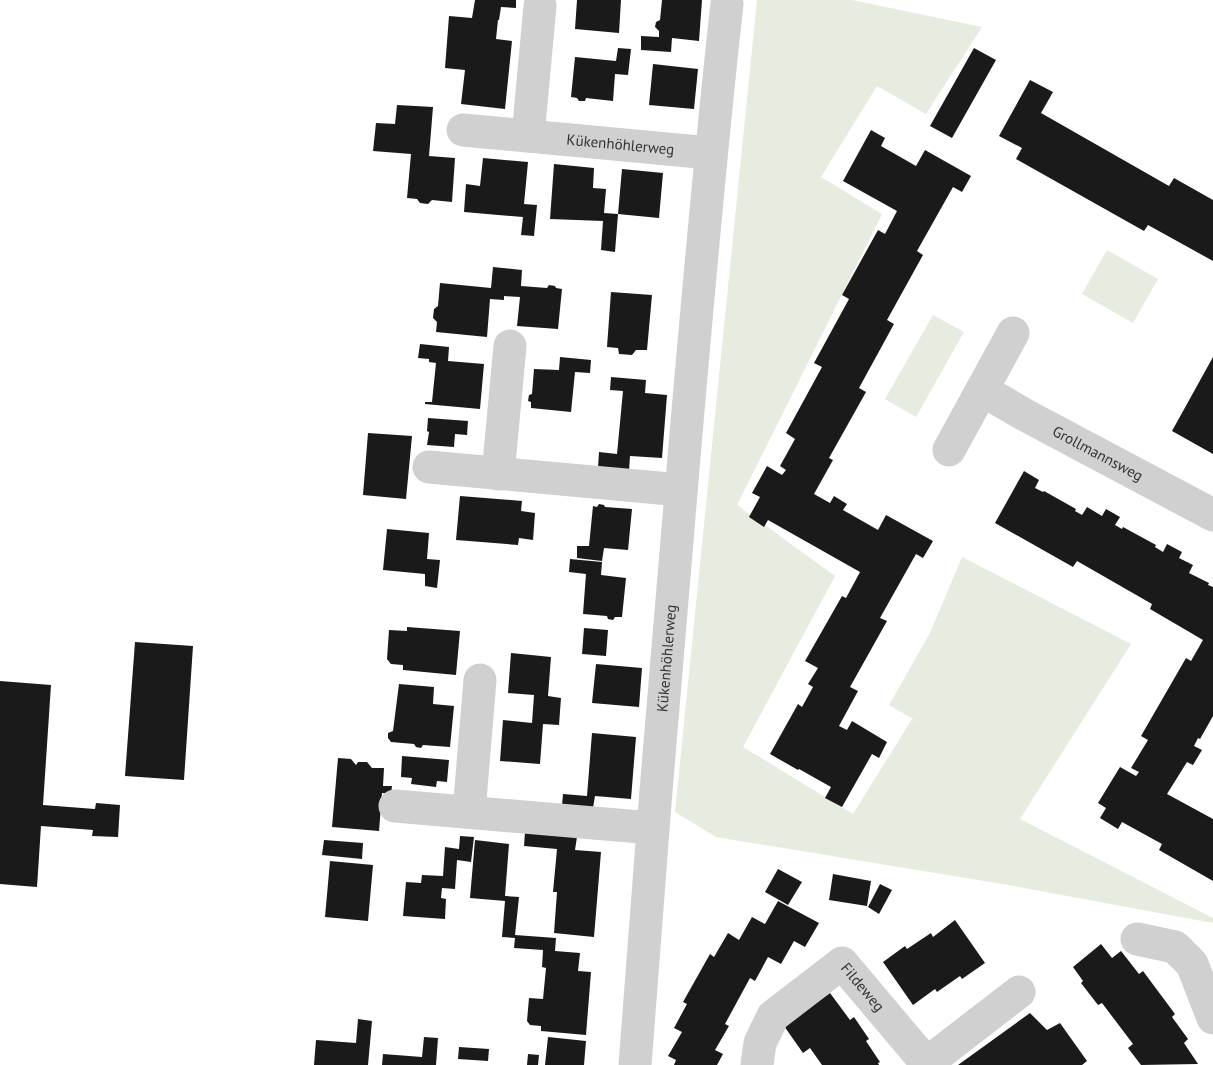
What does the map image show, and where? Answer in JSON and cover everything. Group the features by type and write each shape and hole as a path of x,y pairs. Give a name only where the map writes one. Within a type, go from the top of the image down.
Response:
{"street":[{"name":"Kükenhöhlerweg","path":"635,1065 652,828 710,153 727,4"},
{"path":"528,136 540,6"},
{"name":"Kükenhöhlerweg","path":"464,130 710,153"},
{"path":"949,450 1013,333"},
{"path":"498,474 510,346"},
{"name":"Grollmannsweg","path":"982,390 1213,515"},
{"path":"429,467 681,490"},
{"path":"469,812 480,680"},
{"path":"395,806 652,828"},
{"path":"1137,939 1175,947 1192,964 1213,1018"},
{"name":"Fildeweg","path":"757,1065 760,1043 773,1016 842,963 927,1064 1019,992"}],"shaded area":[{"path":"757,0 852,0 982,27 926,114 877,86 821,177 882,214 737,505 835,576 743,747 853,814 912,719 923,725 889,705 930,633 962,557 1131,644 1020,819 1213,918 1213,923 1008,885 716,837 675,812"},
{"path":"1107,250 1158,279 1133,323 1082,294"},
{"path":"933,315 964,332 916,417 885,399"}],"building":[{"path":"475,0 516,0 516,8 501,7 496,39 512,41 505,109 461,104 465,70 445,68 449,16 472,18"},
{"path":"577,0 621,0 619,33 575,29"},
{"path":"662,0 702,0 699,41 672,38 671,52 641,50 641,36 659,37 659,31 655,27 656,22 660,20"},
{"path":"618,48 631,49 628,75 615,74 613,101 586,98 585,101 579,101 571,97 575,57 616,61"},
{"path":"974,48 996,60 952,138 930,126"},
{"path":"653,64 698,69 694,109 649,105"},
{"path":"1030,80 1053,92 1041,113 1169,186 1174,178 1213,200 1213,261 1148,225 1144,231 1016,159 1022,148 999,136"},
{"path":"397,105 433,107 429,156 455,158 452,202 432,200 428,204 407,198 411,154 373,151 376,123 395,124"},
{"path":"871,130 885,138 881,146 916,166 925,150 971,176 962,192 953,187 917,251 923,255 887,320 894,324 859,388 866,392 829,458 833,460 814,494 830,503 834,496 847,504 843,510 878,530 886,515 933,541 923,558 916,554 880,618 887,621 850,687 858,691 839,726 847,730 852,721 887,742 879,758 872,754 842,807 825,798 831,787 770,754 798,704 802,707 813,687 808,684 818,668 805,661 842,596 846,598 860,572 768,520 764,527 749,517 760,497 752,493 767,466 782,475 786,470 780,466 795,439 786,433 822,367 814,363 849,299 842,295 878,230 885,234 897,211 843,181"},
{"path":"483,158 528,162 524,204 537,205 534,236 521,235 523,217 464,212 466,184 480,186"},
{"path":"554,164 594,168 593,188 606,189 604,213 618,214 615,252 601,250 603,221 550,219"},
{"path":"622,169 663,173 659,218 618,214"},
{"path":"493,267 522,270 521,286 547,288 549,285 562,289 558,329 517,326 520,297 504,296 504,300 490,299 487,337 436,332 437,322 433,318 434,309 438,306 440,283 491,288"},
{"path":"611,292 652,295 647,350 636,350 632,355 619,354 618,348 607,347"},
{"path":"420,344 449,347 448,361 484,364 480,409 425,404 425,402 432,402 436,363 429,362 429,359 418,358"},
{"path":"560,357 591,360 590,373 575,372 571,412 531,408 531,402 528,401 529,395 532,394 534,369 559,370"},
{"path":"1213,357 1213,454 1172,431"},
{"path":"611,377 646,380 645,393 667,395 662,458 630,456 629,471 598,468 599,452 617,454 623,391 610,390"},
{"path":"428,418 468,421 467,435 455,434 454,447 427,445"},
{"path":"368,433 412,436 406,499 363,495"},
{"path":"1024,471 1039,480 1035,488 1076,509 1075,511 1082,515 1087,507 1102,516 1106,509 1120,517 1115,525 1122,529 1123,527 1156,545 1155,547 1163,552 1167,544 1182,552 1179,558 1193,565 1189,573 1213,587 1213,716 1194,746 1202,750 1193,765 1187,762 1167,794 1213,819 1213,881 1159,850 1162,844 1122,822 1118,829 1100,818 1106,808 1098,803 1120,767 1136,776 1139,772 1131,768 1148,740 1141,736 1186,658 1191,661 1203,640 1150,609 1152,604 1077,561 1073,567 995,523"},
{"path":"460,496 522,501 521,511 535,513 533,540 519,538 518,545 456,540"},
{"path":"599,504 605,507 632,509 628,550 604,548 602,561 577,558 577,546 589,546 593,506 597,507"},
{"path":"387,529 429,533 427,559 440,560 437,588 425,586 425,574 383,570"},
{"path":"570,559 602,562 601,575 626,578 622,617 615,617 613,620 608,619 607,616 583,614 586,574 569,572"},
{"path":"407,627 460,631 456,675 403,670 403,665 391,664 387,659 389,630 407,631"},
{"path":"584,628 608,630 606,656 582,654"},
{"path":"135,642 193,646 184,780 125,776"},
{"path":"511,653 551,657 548,696 561,698 559,725 543,724 540,764 500,761 503,720 532,723 534,695 508,693"},
{"path":"596,664 642,668 639,707 592,703"},
{"path":"0,681 51,685 43,805 95,809 96,803 120,805 118,837 92,836 93,830 41,826 37,887 0,884"},
{"path":"399,684 434,687 433,704 454,706 450,747 423,745 421,748 414,744 391,742 388,733 393,731"},
{"path":"592,733 636,737 631,799 595,796 593,808 562,805 563,794 587,796"},
{"path":"402,756 449,760 447,782 437,781 436,787 411,784 412,778 401,777"},
{"path":"338,758 351,759 356,765 358,762 367,762 372,768 384,768 383,786 392,786 391,794 382,793 379,831 332,827"},
{"path":"525,832 577,837 575,850 601,852 594,937 554,933 557,892 553,892 557,849 524,846"},
{"path":"460,836 474,837 471,862 457,860 455,889 442,888 441,898 446,899 445,919 403,916 406,882 421,883 422,875 443,876 445,847 459,849"},
{"path":"324,840 363,843 362,859 322,855"},
{"path":"475,840 509,844 505,896 519,897 515,935 556,938 555,951 580,953 578,971 591,972 586,1035 541,1031 541,1026 530,1025 527,1021 529,998 543,999 546,968 542,967 543,950 514,948 515,938 502,937 505,901 470,898"},
{"path":"330,861 373,865 368,921 325,917"},
{"path":"778,869 802,882 788,905 765,892"},
{"path":"833,874 871,881 867,906 829,900"},
{"path":"880,884 892,890 879,914 868,907"},
{"path":"778,901 819,923 805,947 794,941 781,964 768,957 755,981 750,978 725,1024 729,1026 715,1050 723,1054 717,1065 674,1065 676,1060 668,1056 682,1032 674,1028 687,1004 683,1002 710,954 714,957 728,933 739,940 752,917 765,924"},
{"path":"955,920 985,963 962,979 960,976 937,992 935,989 913,1005 883,962 905,946 907,949 931,933 933,937"},
{"path":"1101,944 1112,958 1121,951 1139,974 1143,971 1175,1014 1172,1017 1188,1039 1184,1043 1198,1064 1141,1065 1128,1048 1133,1044 1102,1003 1098,1005 1081,983 1083,981 1073,967"},
{"path":"830,993 850,1020 854,1017 869,1039 866,1041 880,1062 879,1065 822,1065 810,1048 803,1053 784,1026"},
{"path":"1030,1013 1047,1030 1060,1023 1087,1061 1082,1065 958,1065"},
{"path":"358,1019 372,1021 368,1065 314,1065 316,1040 356,1043"},
{"path":"424,1037 438,1038 436,1065 382,1065 383,1054 422,1057"},
{"path":"548,1037 586,1041 584,1065 545,1065"},
{"path":"459,1047 489,1049 488,1061 458,1059"},
{"path":"528,1054 539,1055 538,1065 527,1065"}]}
